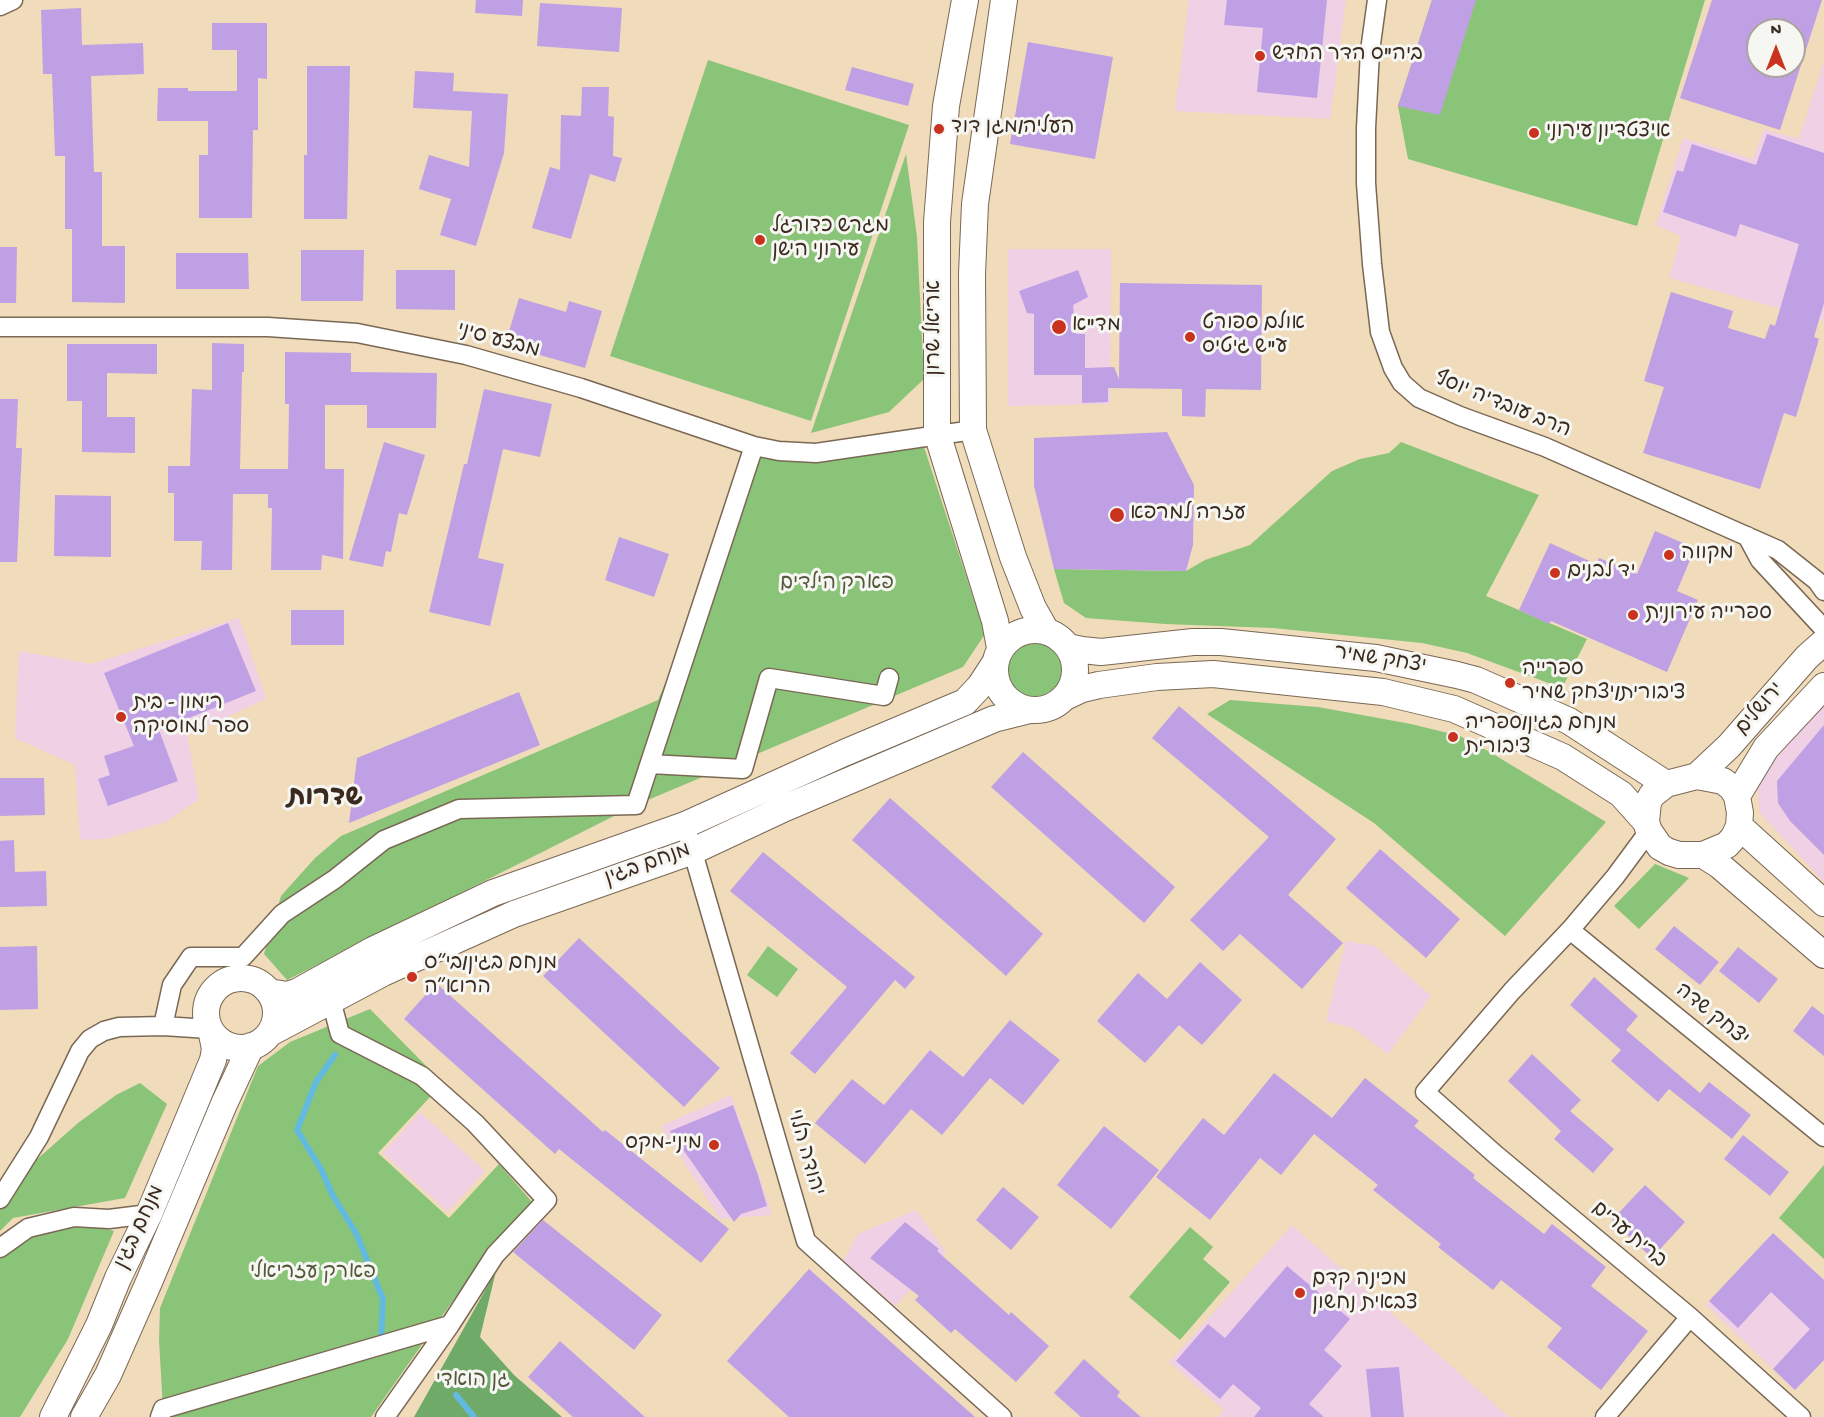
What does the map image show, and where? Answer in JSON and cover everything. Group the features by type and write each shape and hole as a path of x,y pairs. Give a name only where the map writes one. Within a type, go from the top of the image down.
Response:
{"main road":[{"name":"אריאל שרון","path":"965,0 945,106 937,222 937,434 995,621 998,655"},
{"name":"אריאל שרון","path":"1004,0 986,113 975,204 972,274 973,430 1014,557 1033,608 1046,632"},
{"path":"1035,630 1059,638 1068,647 1074,660 1075,674 1065,697 1051,707 1030,710 1012,704 1003,695 994,675 998,655 1008,640 1021,632 1035,630"},
{"name":"יצחק שמיר","path":"1068,647 1101,651 1193,642 1221,642 1376,658 1457,675 1476,680 1569,721 1666,784"},
{"name":"ירושלים","path":"1697,776 1729,746 1824,642"},
{"name":"מנחם בגין","path":"269,992 287,995 297,992 373,950 493,893 685,825 844,753 965,702 980,686 998,655"},
{"name":"יצחק שמיר","path":"1065,697 1082,689 1100,685 1157,677 1213,674 1383,692 1454,709 1563,757 1621,794 1652,833"},
{"name":"ירושלים","path":"1737,796 1766,748 1824,686"},
{"name":"מנחם בגין","path":"84,1417 117,1354 150,1282 224,1104 261,1039 383,973 514,914 693,850 994,719 1030,710"},
{"path":"1697,776 1723,781 1737,796 1740,813 1739,826 1727,845 1703,855 1679,855 1652,833 1648,802 1652,795 1666,784 1697,776"},
{"path":"1739,826 1824,903"},
{"path":"1703,855 1719,865 1824,955"},
{"path":"232,979 250,979 269,992 276,1012 261,1039 239,1048 229,1046 211,1031 206,1017 208,1001 213,991 222,984 232,979"},
{"name":"מנחם בגין","path":"52,1417 99,1324 118,1278 150,1214 213,1060 215,1049 211,1031"}],"street":[{"path":"0,6 13,0"},
{"name":"הרב עובדיה יוסף","path":"1377,0 1370,51 1366,183 1380,332 1393,368 1402,383 1419,398 1460,416 1545,447 1778,550 1817,581 1824,591"},
{"name":"מבצע סיני","path":"0,327 268,327 357,333 466,355 570,384 754,446 779,451 816,453 973,430"},
{"path":"163,1026 172,985 191,957 243,957 282,914 335,879 384,840 459,809 636,805 754,446"},
{"path":"1747,536 1760,560 1824,629"},
{"path":"650,764 743,769 769,678 884,696 889,678"},
{"name":"יהודה הלוי","path":"685,825 806,1241 1002,1417"},
{"path":"1570,930 1652,833"},
{"name":"ברית ערים","path":"1570,930 1512,991 1425,1092 1496,1155 1690,1317 1801,1417"},
{"name":"יצחק שדה","path":"1570,930 1824,1137"},
{"path":"331,1000 340,1034 422,1076 475,1123 547,1200 495,1255 385,1417"},
{"path":"0,1199 39,1137 80,1051 90,1039 104,1031 119,1027 163,1026 211,1031"},
{"path":"0,1248 28,1228 65,1219 74,1217 109,1219 150,1214"},
{"path":"1605,1417 1690,1317"},
{"path":"160,1417 163,1409 450,1324"}],"shaded area":[{"name":"ביה\"ס הדר החדש","path":"1189,0 1346,0 1330,119 1175,111"},
{"path":"1824,62 1824,321 1669,278 1681,236 1656,225 1683,138 1753,159 1764,129 1799,139"},
{"name":"מד\"א","path":"1008,249 1111,249 1110,404 1008,406"},
{"name":"רימון - בית ספר למוסיקה","path":"239,618 266,699 187,735 199,799 166,822 105,839 80,840 75,765 15,738 19,651 91,664"},
{"path":"1824,702 1823,881 1760,813 1757,786 1766,768"},
{"path":"1346,941 1375,946 1431,996 1388,1054 1353,1028 1326,1021"},
{"path":"731,1095 772,1215 720,1219 661,1126"},
{"path":"420,1112 485,1171 448,1212 383,1153"},
{"path":"916,1210 946,1252 895,1306 843,1261 858,1234"},
{"name":"מכינה קדם צבאית נחשון","path":"1292,1225 1509,1417 1218,1417 1224,1410 1169,1362"},
{"path":"1773,1233 1824,1280 1824,1360 1795,1390 1706,1305"}],"green space":[{"name":"איצטדיון עירוני","path":"1432,0 1705,0 1637,226 1408,159 1398,106"},
{"name":"מגרש כדורגל עירוני הישן","path":"708,60 909,125 811,421 610,356"},
{"path":"906,154 917,237 924,379 889,412 811,433"},
{"path":"1401,442 1539,495 1486,596 1587,639 1562,688 1467,653 1422,643 1273,628 1086,618 1064,603 1054,569 1186,571 1205,560 1250,545 1332,471 1360,459 1389,453"},
{"name":"פארק הילדים","path":"924,447 985,634 963,667 636,805 287,980 264,954 281,896 315,858 341,836 658,700 711,574 744,452 809,459"},
{"path":"1034,635 1046,637 1057,644 1064,655 1066,667 1064,679 1057,690 1046,697 1034,699 1022,697 1011,690 1004,679 1002,667 1004,655 1011,644 1022,637"},
{"path":"1230,700 1318,707 1411,724 1460,736 1606,822 1505,936 1374,823 1207,714"},
{"path":"1655,864 1689,878 1639,929 1614,906"},
{"path":"768,946 798,969 777,997 747,975"},
{"name":"פארק עזריאלי","path":"370,1009 443,1083 378,1153 449,1218 499,1164 533,1203 473,1272 371,1417 160,1417 163,1409 159,1340 160,1308 258,1066 290,1042"},
{"path":"140,1083 167,1104 125,1198 13,1218 0,1231 0,1192 78,1123 116,1095"},
{"path":"1824,1165 1824,1259 1779,1218"},
{"path":"79,1222 114,1231 68,1339 20,1417 0,1417 0,1254 28,1237"},
{"path":"1190,1227 1213,1247 1203,1259 1230,1282 1180,1340 1129,1297"},
{"name":"גן הואדי","path":"496,1271 480,1337 514,1375 562,1417 414,1417"}],"building":[{"path":"476,0 523,0 522,16 475,13"},
{"path":"1227,0 1327,0 1317,98 1257,92 1263,28 1224,25"},
{"path":"1432,0 1476,0 1440,115 1398,106"},
{"path":"1712,0 1822,0 1806,50 1806,18 1746,18 1746,78 1797,78 1780,130 1680,98"},
{"path":"540,3 622,8 619,52 537,46"},
{"path":"81,8 82,45 143,43 144,74 91,76 94,172 102,172 102,246 125,246 125,303 72,302 72,229 65,229 65,156 55,156 52,74 43,74 41,10"},
{"path":"212,23 267,23 267,79 258,78 258,130 253,130 252,218 199,218 199,155 208,155 208,121 157,121 158,88 188,88 188,91 237,91 237,50 212,50"},
{"path":"1028,42 1113,57 1095,159 1010,144"},
{"path":"307,66 350,66 347,219 304,219"},
{"path":"852,67 914,84 908,106 845,90"},
{"path":"415,71 454,73 453,91 508,94 504,153 476,246 440,235 451,199 419,189 429,155 469,167 472,111 413,108"},
{"path":"582,87 609,87 608,116 614,117 613,156 622,158 615,182 590,174 571,239 532,228 550,167 560,170 561,115 581,116"},
{"path":"1767,134 1824,153 1824,303 1814,337 1819,339 1796,417 1784,413 1760,489 1643,453 1664,387 1644,381 1671,292 1733,311 1728,328 1765,339 1770,324 1775,326 1799,244 1740,224 1736,237 1663,212 1677,170 1683,172 1692,144 1756,165"},
{"path":"0,247 17,247 16,303 0,303"},
{"path":"301,250 364,250 363,301 301,301"},
{"path":"176,253 248,253 249,289 176,289"},
{"path":"396,270 455,270 455,310 396,309"},
{"name":"אולם ספורט ע\"ש גיטיס","path":"1078,270 1088,297 1073,305 1076,334 1085,334 1085,368 1114,367 1119,379 1120,283 1262,285 1261,390 1206,389 1205,417 1182,416 1182,389 1108,388 1108,402 1082,403 1082,375 1034,375 1034,314 1027,313 1019,291"},
{"path":"519,298 566,312 569,301 602,311 585,368 505,345"},
{"path":"212,343 244,344 240,469 288,469 289,404 285,404 285,352 351,353 351,372 437,373 436,428 367,428 367,405 325,405 325,469 344,469 343,559 322,555 321,570 271,570 272,508 268,508 268,494 233,494 232,570 201,570 202,541 174,541 174,493 168,493 168,466 190,466 192,389 212,390"},
{"path":"67,344 157,344 157,374 107,373 107,417 135,417 135,453 82,452 82,401 67,401"},
{"path":"484,389 552,404 540,457 503,449 478,558 504,564 490,626 429,612"},
{"path":"0,399 18,399 16,448 22,448 17,562 0,562"},
{"name":"עזרה למרפא","path":"1167,432 1194,485 1193,545 1186,571 1054,569 1034,486 1034,438"},
{"path":"384,442 425,455 407,515 399,513 391,552 386,551 383,567 349,560"},
{"path":"55,495 111,496 111,557 54,556"},
{"path":"1655,531 1695,548 1677,591 1698,600 1667,672 1551,621 1549,624 1519,610 1550,543 1596,564 1599,558 1637,574"},
{"path":"619,537 669,554 654,597 605,580"},
{"path":"291,610 344,610 344,645 291,645"},
{"path":"228,623 256,691 159,730 178,781 108,806 98,779 110,775 104,756 134,746 104,673"},
{"path":"519,692 540,745 349,823 357,758"},
{"path":"1179,706 1336,839 1288,895 1343,943 1302,989 1240,934 1223,951 1190,920 1269,837 1152,738"},
{"path":"1824,725 1824,855 1790,821 1778,803 1777,781"},
{"path":"1023,752 1175,887 1144,923 991,787"},
{"path":"0,778 44,778 45,815 0,816"},
{"path":"890,798 1043,934 1006,976 852,840"},
{"path":"14,840 15,872 46,871 47,906 0,907 0,841"},
{"path":"1380,849 1460,919 1426,958 1346,888"},
{"path":"763,852 915,977 905,989 895,980 815,1074 790,1053 847,987 730,891"},
{"path":"1674,926 1719,962 1700,985 1655,949"},
{"path":"579,938 720,1068 684,1107 543,976"},
{"path":"37,946 38,1009 0,1010 0,947"},
{"path":"1738,947 1778,979 1759,1003 1719,971"},
{"path":"1200,962 1242,1000 1202,1045 1179,1025 1145,1063 1097,1021 1138,973 1167,999"},
{"path":"1594,977 1638,1016 1626,1030 1700,1093 1709,1082 1751,1115 1732,1139 1669,1089 1658,1102 1611,1061 1621,1050 1570,1005"},
{"path":"436,983 603,1132 605,1130 729,1229 701,1263 559,1149 555,1154 404,1019"},
{"path":"1812,1006 1824,1015 1824,1056 1793,1031"},
{"path":"1010,1020 1060,1060 1023,1105 990,1078 942,1135 911,1109 865,1164 815,1123 852,1079 884,1105 930,1050 963,1077"},
{"path":"1532,1054 1581,1100 1570,1111 1614,1149 1593,1173 1554,1139 1561,1131 1508,1081"},
{"path":"1274,1073 1332,1118 1365,1078 1419,1121 1414,1126 1475,1175 1473,1178 1544,1234 1552,1224 1606,1267 1591,1286 1648,1331 1601,1390 1547,1347 1562,1328 1501,1280 1493,1290 1438,1247 1441,1244 1373,1190 1378,1185 1314,1134 1281,1175 1260,1158 1210,1220 1156,1177 1203,1118 1224,1135"},
{"name":"מיני-מקס","path":"733,1105 767,1206 741,1214 734,1222 670,1131"},
{"path":"1104,1126 1159,1170 1111,1229 1057,1185"},
{"path":"1743,1135 1789,1172 1770,1196 1724,1159"},
{"path":"1645,1185 1685,1222 1652,1258 1612,1220"},
{"path":"1003,1187 1039,1217 1011,1250 976,1220"},
{"path":"543,1220 662,1315 634,1350 513,1252"},
{"path":"905,1222 939,1249 937,1251 1009,1315 1011,1312 1049,1346 1016,1382 955,1329 951,1333 915,1300 919,1296 870,1258"},
{"path":"1773,1233 1824,1280 1824,1360 1795,1390 1773,1369 1810,1329 1771,1292 1738,1328 1709,1301"},
{"path":"1287,1266 1350,1319 1324,1350 1342,1366 1309,1404 1324,1417 1254,1417 1261,1408 1233,1384 1220,1399 1176,1361 1208,1324 1225,1338"},
{"path":"809,1269 975,1417 789,1417 727,1361"},
{"path":"560,1341 645,1417 573,1417 528,1377"},
{"path":"1084,1359 1120,1392 1117,1396 1141,1417 1081,1417 1054,1393"},
{"path":"1399,1367 1404,1417 1371,1417 1366,1369"}],"waterway":[{"path":"335,1055 316,1082 297,1130 356,1233 383,1299 381,1342"},
{"path":"456,1395 474,1417"}],"place":[{"name":"ביה\"ס הדר החדש","path":"1260,56"},
{"name":"העליה/מגן דוד","path":"939,129"},
{"name":"איצטדיון עירוני","path":"1534,133"},
{"name":"מגרש כדורגל עירוני הישן","path":"760,240"},
{"name":"מד\"א","path":"1059,327"},
{"name":"אולם ספורט ע\"ש גיטיס","path":"1190,337"},
{"name":"עזרה למרפא","path":"1117,515"},
{"name":"מקווה","path":"1669,555"},
{"name":"יד לבנים","path":"1555,573"},
{"name":"ספרייה עירונית","path":"1633,615"},
{"name":"ספרייה ציבורית/יצחק שמיר","path":"1510,683"},
{"name":"רימון - בית ספר למוסיקה","path":"121,717"},
{"name":"מנחם בגין/ספריה ציבורית","path":"1453,737"},
{"name":"מנחם בגין/בי״ס הרוא״ה","path":"412,977"},
{"name":"מיני-מקס","path":"714,1145"},
{"name":"מכינה קדם צבאית נחשון","path":"1300,1293"}],"district":[{"name":"שדרות","path":"325,800"}]}
